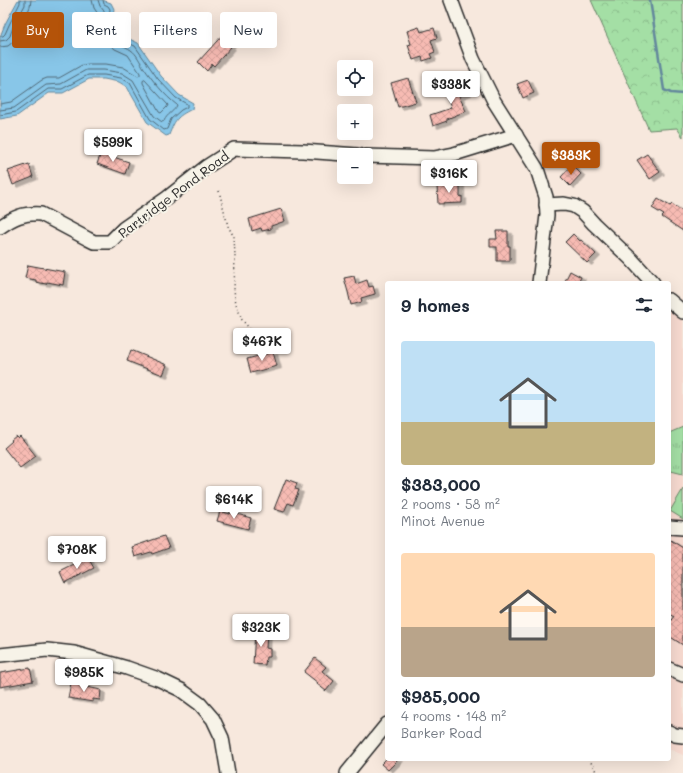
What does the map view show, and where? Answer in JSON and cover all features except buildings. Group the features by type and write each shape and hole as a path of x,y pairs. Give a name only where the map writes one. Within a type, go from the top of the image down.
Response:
{"street":[{"path":"451,0 473,59 494,101 537,170 546,197 547,215 539,281"},
{"path":"373,156 434,158 454,154 516,135"},
{"name":"Partridge Pond Road","path":"0,227 22,214 41,214 94,242 110,242 124,228 167,198 206,167 234,149 337,153"},
{"path":"546,205 564,204 574,206 631,259 651,281"},
{"path":"671,302 683,312"},
{"path":"671,527 683,528"},
{"path":"0,655 47,650 74,653 127,668 181,690 200,704 213,719 222,738 228,773"},
{"path":"671,670 683,675"},
{"path":"347,773 385,726"},
{"path":"671,733 683,736"}],"path":[{"path":"219,191 228,226 234,237 234,290 236,304 242,320 256,336"},
{"path":"590,761 597,773"}],"shaded area":[{"path":"671,309 683,320 683,755 671,750"}],"green space":[{"path":"591,0 683,0 683,137 677,128 649,130"},
{"path":"683,427 683,474 671,471 671,432"},
{"path":"683,489 683,519 671,512"}],"water":[{"path":"18,0 103,0 111,3 114,12 72,12 72,48 131,48 131,40 138,43 139,48 141,48 161,76 179,95 193,103 192,109 182,114 177,119 169,135 166,136 147,122 127,87 119,82 104,79 89,79 63,93 49,93 17,116 0,119 0,37 5,24"}],"waterway":[{"path":"650,0 664,90 671,93 683,94"}]}
